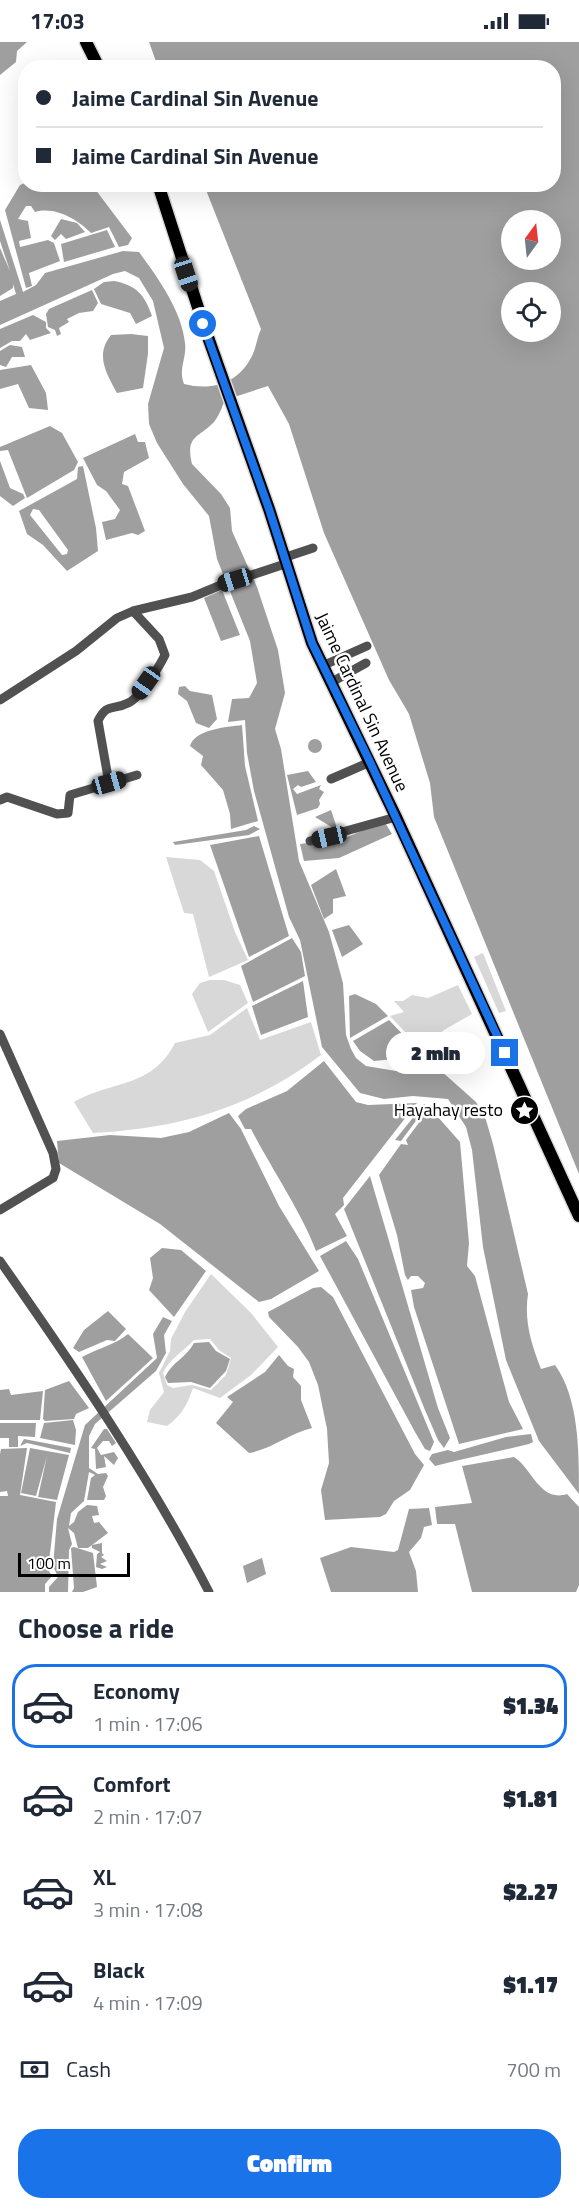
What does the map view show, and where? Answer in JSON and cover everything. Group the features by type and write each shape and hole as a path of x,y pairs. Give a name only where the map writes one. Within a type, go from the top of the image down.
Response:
{"main road":[{"path":"86,42 95,60"},
{"name":"Jaime Cardinal Sin Avenue","path":"161,192 284,561 322,666 396,817 579,1216"}],"street":[{"path":"0,700 76,651 117,618 133,610 192,597 249,576 313,548"},
{"path":"109,783 98,721 110,706 128,703 136,696 165,655 159,639 133,610"},
{"path":"322,666 367,646"},
{"path":"330,683 366,663"},
{"path":"331,779 370,762"},
{"path":"0,800 8,797 57,814 68,813 70,795 137,775"},
{"path":"310,841 396,817"},
{"path":"0,1034 53,1153 56,1169 52,1178 0,1210"},
{"path":"0,1261 113,1427 181,1539 208,1592"}],"shaded area":[{"path":"0,42 27,42 17,51 16,62 0,75"},
{"path":"149,42 579,42 579,1174 434,817 430,783 409,714 389,680 324,533 289,424 268,386 225,400 214,422 192,442 190,455 192,464 221,494 230,508 232,531 257,587 278,650 285,693 275,729 281,749 299,861 329,932 343,983 346,1035 351,1049 356,1058 366,1066 396,1071 415,1067 440,1070 476,1102 486,1120 528,1294 528,1323 534,1350 541,1369 555,1365 563,1378 573,1409 578,1443 579,1494 539,1441 506,1360 483,1247 472,1150 466,1127 448,1099 413,1096 384,1099 360,1093 322,1047 300,940 289,917 254,791 247,753 245,720 228,722 232,699 249,698 257,683 250,641 217,559 209,516 183,484 157,443 149,424 148,404 164,348 153,301 139,278 125,271 113,274 0,325 0,301 16,294 13,284 13,288 0,296 0,248 10,271 0,241 0,220 23,292 36,285 45,273 123,251 139,252 161,284 179,319 185,343 182,373 184,384 214,386 232,379 246,366 261,329 207,192 561,192 561,60 155,60"},
{"path":"18,188 18,192 97,192 132,238 128,245 119,247 109,227 91,233 79,223 58,212 35,212 31,206 26,206 18,219 28,221 31,238 19,241 20,247 48,240 54,243 60,261 29,273 32,286 26,288 5,210"},
{"path":"61,219 77,223 85,232 66,239 61,234 55,240 51,236"},
{"path":"107,230 115,247 64,262 61,244"},
{"path":"114,281 128,285 139,292 152,316 136,324 130,313 101,304 94,289 104,282"},
{"path":"92,290 98,303 93,311 79,313 67,319 69,322 59,328 61,334 57,336 55,330 48,327 46,314 49,309"},
{"path":"33,315 46,322 46,328 51,333 30,340 26,334 20,341 12,341 0,348 0,329"},
{"path":"111,335 148,336 143,388 117,393 106,371 104,350"},
{"path":"10,345 22,347 25,357 12,357 6,367 0,365 0,351"},
{"path":"31,365 46,393 48,410 29,408 18,384 0,389 0,370"},
{"path":"50,426 62,433 78,462 74,470 27,498 8,450 0,451 0,447"},
{"path":"135,434 138,442 145,442 149,458 124,472 122,484 128,486 145,531 138,535 132,533 106,540 102,522 115,519 120,510 106,491 97,485 83,458"},
{"path":"0,461 10,488 23,494 25,498 13,506 0,496"},
{"path":"83,466 96,528 98,551 67,571 43,545 27,534 19,511 77,479 78,467","holes":["33,509 39,510 68,550 67,554 62,555 30,515"]},
{"path":"222,590 240,635 221,641 204,598"},
{"path":"185,686 190,691 212,695 217,719 209,728 196,723 187,701 178,694 179,687"},
{"path":"242,725 245,766 258,821 231,829 230,814 223,790 201,765 203,756 190,746 193,740 205,732"},
{"path":"312,739 318,739 322,746 318,753 312,753 308,749 308,743"},
{"path":"308,771 316,782 301,787 298,785 293,789 297,794 321,785 319,789 324,792 319,800 318,808 297,815 287,775"},
{"path":"331,810 338,831 315,817"},
{"path":"384,821 392,834 339,858 304,861 300,844 345,838"},
{"path":"254,826 260,829 249,835 175,845 173,842 246,830"},
{"path":"259,836 289,936 249,957 210,845"},
{"path":"166,857 200,860 214,871 235,932 248,960 209,977 193,914 184,913"},
{"path":"336,869 346,896 333,899 333,913 324,919 311,885"},
{"path":"349,925 363,944 342,957 332,930"},
{"path":"292,938 301,952 305,976 253,1002 241,966"},
{"path":"483,953 506,1011 499,1013 474,957"},
{"path":"224,980 240,985 248,1003 208,1032 192,994 200,983"},
{"path":"303,981 308,1017 261,1035 252,1006"},
{"path":"458,985 472,1014 444,1030 422,1050 390,1016 404,1012 394,1001 403,1001 412,995 428,998"},
{"path":"355,994 376,1004 388,1016 350,1038 349,996"},
{"path":"247,1008 260,1040 311,1022 321,1055 268,1089 213,1112 155,1126 93,1133 74,1102 143,1076 166,1058 175,1043 210,1035"},
{"path":"389,1020 431,1064 414,1057 374,1061 360,1051 353,1041"},
{"path":"438,1046 449,1068 448,1071 438,1067 431,1057 432,1049"},
{"path":"324,1061 356,1102 368,1105 417,1103 343,1198 344,1205 335,1214 347,1236 316,1251 294,1205 251,1129 245,1129 238,1116 246,1109 287,1091"},
{"path":"424,1104 427,1106 401,1141 395,1140"},
{"path":"430,1108 460,1142 469,1243 467,1266 475,1276 509,1402 523,1429 459,1444 414,1307 411,1290 423,1288 425,1283 418,1276 411,1276 408,1280 405,1275 397,1235 379,1175 401,1144 408,1145 406,1140"},
{"path":"229,1113 241,1129 279,1206 319,1271 271,1299 259,1302 160,1224 59,1163 57,1141 110,1135 161,1138 189,1132"},
{"path":"370,1176 438,1408 450,1438 444,1448 425,1410 344,1209"},
{"path":"346,1241 358,1259 434,1442 430,1451 425,1449 415,1432 320,1256"},
{"path":"162,1248 181,1250 206,1271 174,1317 149,1290 153,1278 150,1258"},
{"path":"211,1274 251,1313 278,1347 251,1375 220,1398 193,1388 189,1400 177,1418 167,1426 147,1422 150,1410 164,1392 159,1373 170,1351 171,1339 185,1312","holes":["210,1339 219,1350 231,1358 226,1375 211,1390 192,1385 173,1388 167,1385 163,1373 173,1359 194,1340"]},
{"path":"321,1287 333,1297 415,1454 424,1465 410,1490 394,1501 386,1514 380,1517 325,1520 321,1490 329,1463 327,1429 318,1385 309,1362 269,1317 268,1312 313,1288"},
{"path":"108,1311 126,1329 115,1341 107,1340 79,1352 73,1348 84,1330"},
{"path":"163,1317 172,1321 164,1335 166,1353 156,1371 95,1424 89,1436 89,1468 98,1474 106,1473 108,1476 103,1487 106,1496 104,1500 87,1500 91,1478 95,1475 89,1472 84,1501 71,1513 69,1526 74,1522 78,1512 87,1505 97,1506 99,1515 92,1516 94,1523 99,1522 108,1533 88,1548 78,1548 74,1533 68,1528 72,1544 69,1550 68,1592 49,1592 49,1587 58,1577 53,1566 57,1519 85,1425 157,1358 153,1334"},
{"path":"128,1334 153,1358 106,1401 82,1357"},
{"path":"209,1342 216,1351 230,1359 226,1371 210,1388 191,1382 168,1383 165,1377 168,1372 194,1343"},
{"path":"279,1355 288,1366 294,1369 293,1377 301,1386 301,1400 312,1428 249,1453 216,1423 233,1402 227,1397 265,1372"},
{"path":"69,1381 89,1408 76,1414 74,1419 45,1421 43,1419 45,1390"},
{"path":"9,1389 11,1395 43,1391 40,1420 0,1420 0,1390"},
{"path":"73,1420 76,1430 75,1445 40,1438 44,1423"},
{"path":"0,1423 36,1423 35,1437 18,1436 18,1447 9,1447 9,1438 0,1438"},
{"path":"104,1429 107,1429 116,1443 112,1446 109,1441 103,1441 97,1448 101,1455 114,1452 118,1458 114,1465 104,1456 106,1467 96,1469 95,1449 91,1448"},
{"path":"531,1434 533,1442 529,1444 435,1466 429,1459 432,1454 448,1450 454,1452 506,1437"},
{"path":"24,1439 71,1448 70,1453 27,1443 20,1446"},
{"path":"27,1448 20,1495 56,1502 49,1562 43,1564 42,1567 47,1568 52,1576 45,1584 45,1592 0,1592 0,1496 8,1496 7,1491 0,1492 0,1454 1,1449"},
{"path":"30,1448 69,1455 57,1500 38,1497 47,1456 36,1496 21,1493"},
{"path":"514,1457 543,1489 558,1495 567,1494 579,1507 579,1585 576,1592 472,1592 455,1524 437,1524 435,1507 472,1503 462,1466"},
{"path":"429,1508 432,1525 424,1527 421,1538 409,1552 416,1571 418,1592 331,1592 320,1558 351,1547 394,1552 398,1550 409,1509"},
{"path":"102,1543 104,1555 101,1557 107,1561 100,1564 107,1567 102,1569 96,1567 97,1554 100,1552 92,1548 92,1545"},
{"path":"71,1548 93,1553 97,1587 83,1592 72,1592 74,1588"},
{"path":"262,1558 266,1574 247,1583 243,1566"}],"place":[{"name":"Hayahay resto","path":"524,1110"}],"route":[{"path":"203,324 269,509 298,606 312,643 505,1053"}]}
